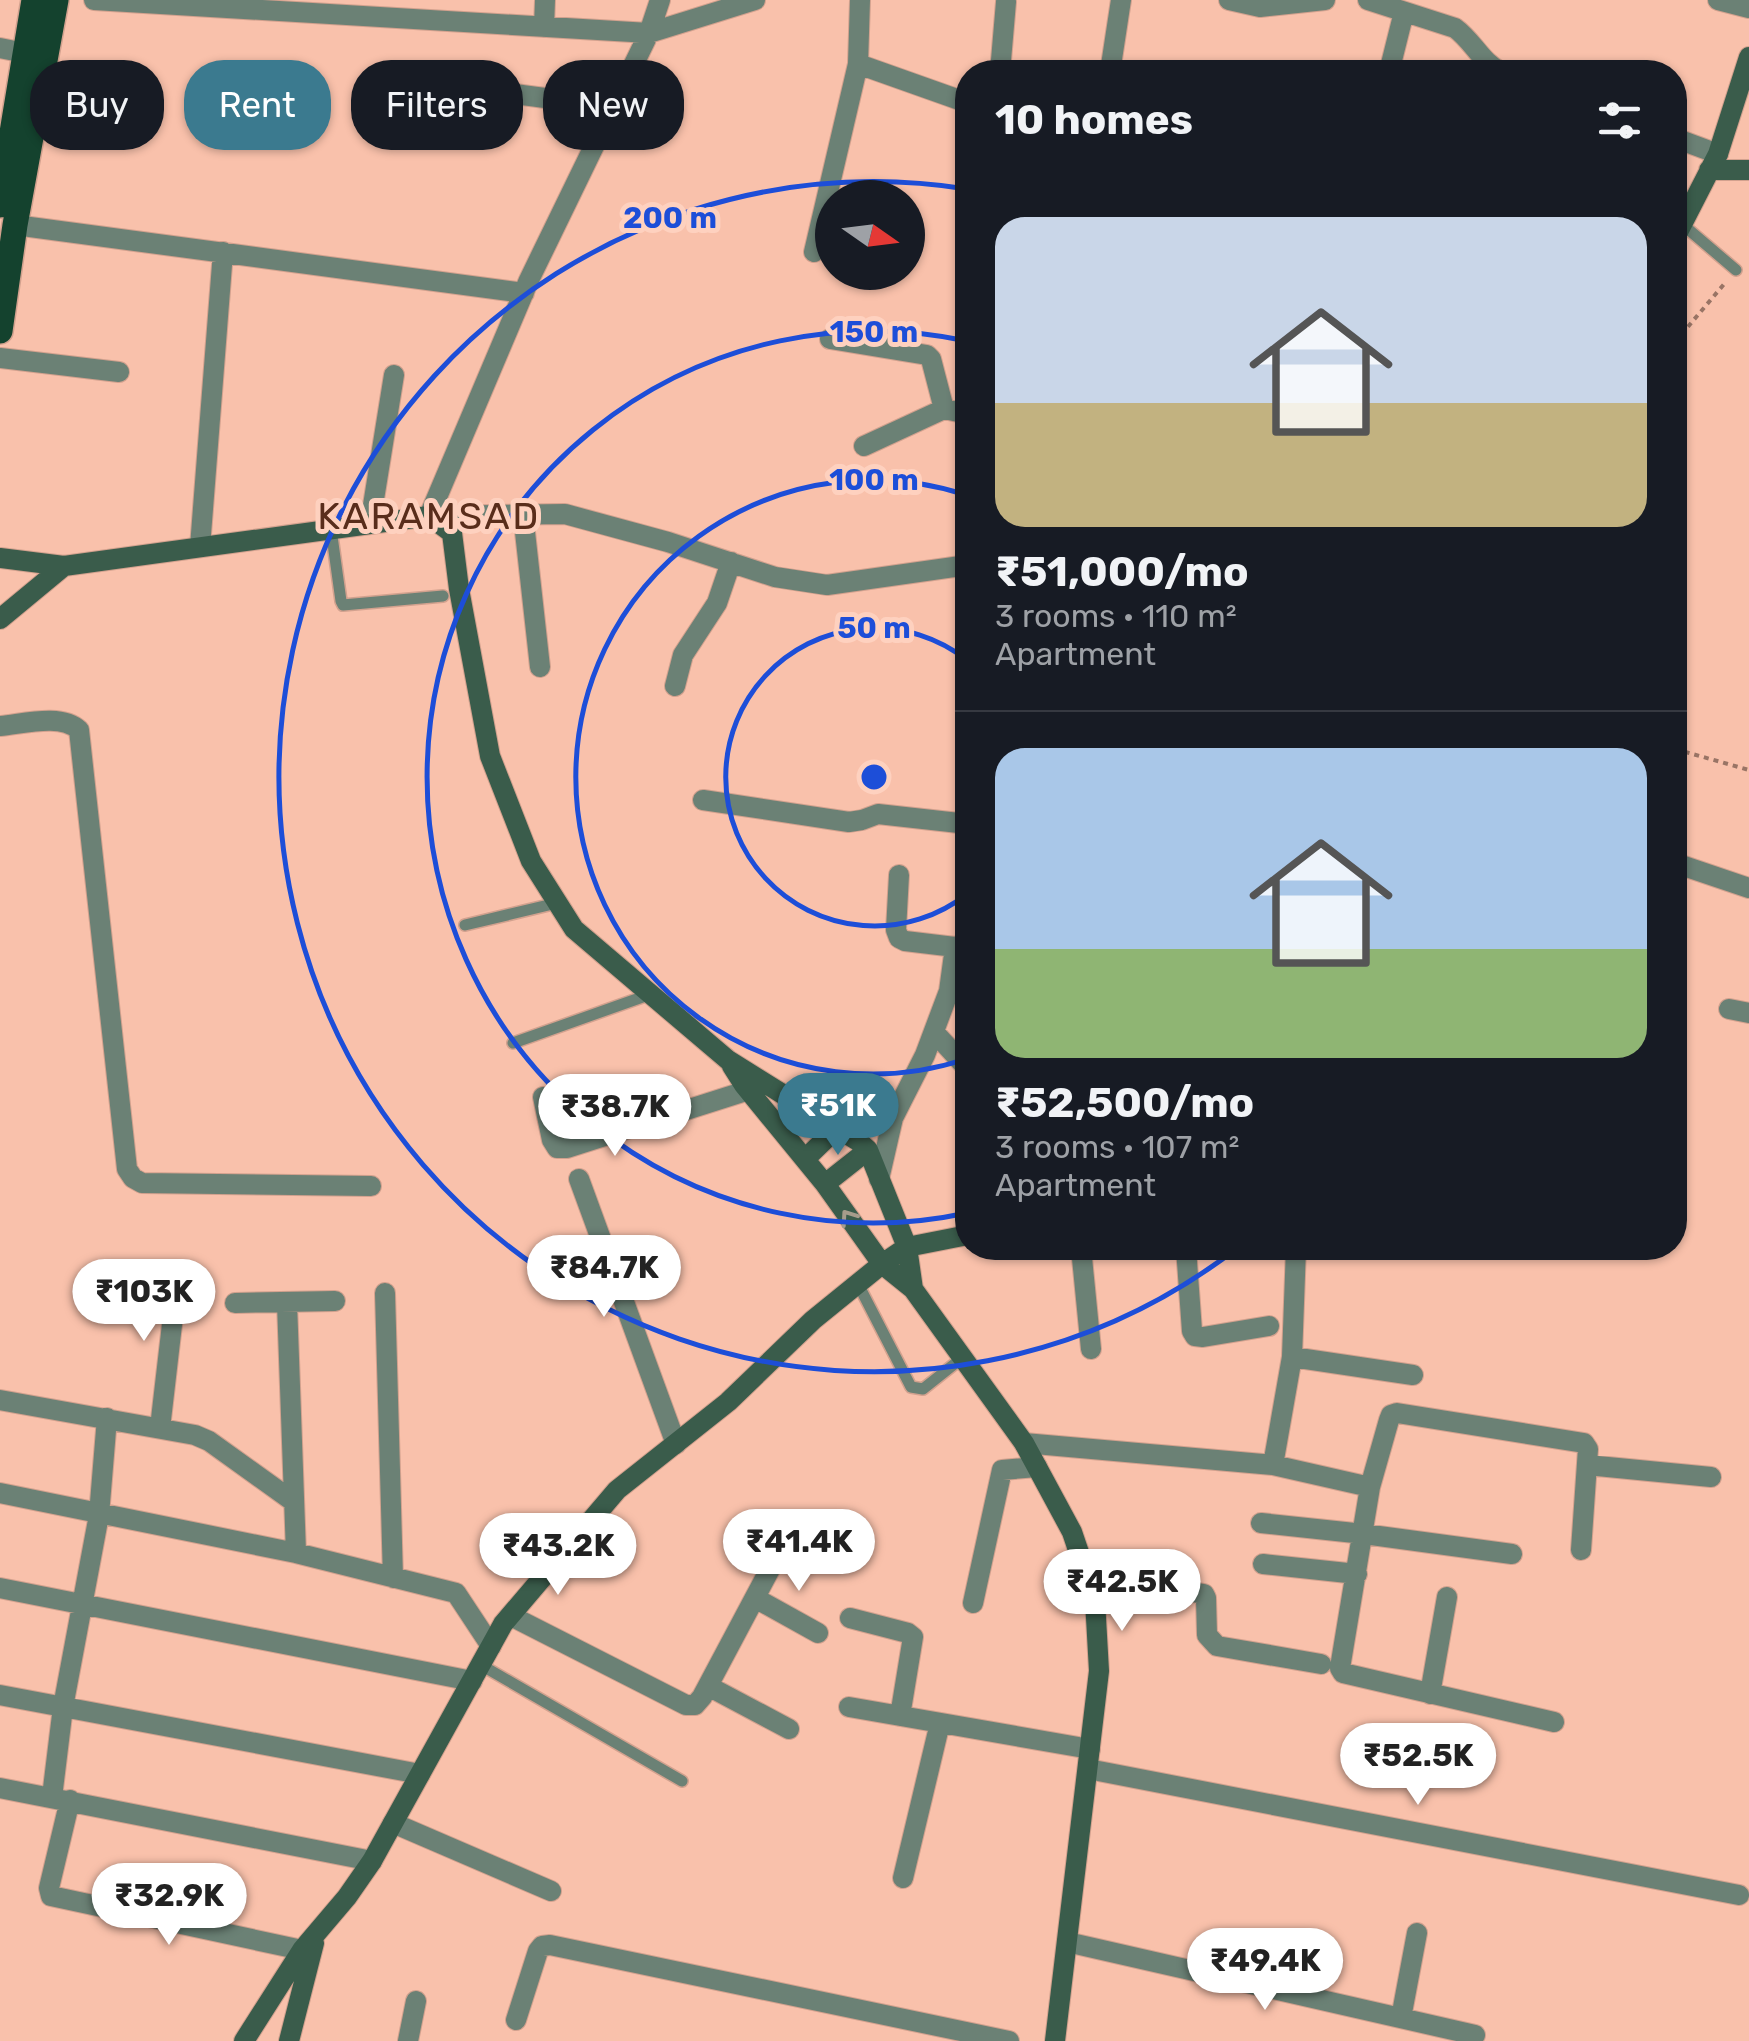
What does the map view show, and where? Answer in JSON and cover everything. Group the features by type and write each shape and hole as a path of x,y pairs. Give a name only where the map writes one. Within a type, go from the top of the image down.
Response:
{"main road":[{"path":"0,331 12,50 34,0"},
{"path":"4,206 56,0"}],"street":[{"path":"94,0 650,34 755,0"},
{"path":"478,0 478,23"},
{"path":"544,27 545,0"},
{"path":"637,60 660,0"},
{"path":"814,252 858,64 860,0"},
{"path":"1112,60 1121,0"},
{"path":"1230,0 1260,7 1326,0"},
{"path":"1368,0 1456,28 1485,60"},
{"path":"1718,0 1749,8"},
{"path":"1001,60 1006,2"},
{"path":"1392,60 1404,12"},
{"path":"1687,214 1714,162 1749,57"},
{"path":"858,64 955,98"},
{"path":"1687,145 1714,162 1749,170"},
{"path":"429,516 524,292 593,150"},
{"path":"4,206 223,252 524,292"},
{"path":"200,547 223,252"},
{"path":"830,339 927,355 944,409"},
{"path":"0,358 119,372"},
{"path":"370,524 394,375"},
{"path":"864,446 944,409 955,411"},
{"path":"523,514 540,668"},
{"path":"0,558 64,566 429,516 565,514 775,577 827,584 955,567"},
{"path":"429,516 452,533 490,756 532,861 557,903 574,929 728,1060 868,1150 907,1246 912,1289"},
{"path":"675,686 682,656 717,603 731,562"},
{"path":"0,619 64,566"},
{"path":"0,726 61,721 79,730 128,1169 133,1178 142,1183 372,1186"},
{"path":"702,800 849,822 878,814 955,823"},
{"path":"1687,867 1749,888"},
{"path":"899,875 898,938 955,945"},
{"path":"879,1179 893,1118 925,1056 955,968"},
{"path":"934,1032 955,1055"},
{"path":"728,1060 882,1264 912,1289 1024,1442 1072,1532 1096,1600 1099,1671 1054,2041"},
{"path":"542,1097 552,1140 558,1148 567,1148 748,1090"},
{"path":"805,1159 837,1128"},
{"path":"825,1184 868,1150"},
{"path":"579,1179 676,1444"},
{"path":"244,2041 302,1950 372,1861 511,1616 617,1490 728,1402 813,1320 882,1264 907,1246 955,1237"},
{"path":"1083,1260 1091,1350"},
{"path":"1187,1260 1195,1336 1269,1326"},
{"path":"1273,1466 1292,1357 1296,1260"},
{"path":"86,1293 165,1305 171,1310 160,1428"},
{"path":"385,1293 394,1578"},
{"path":"235,1303 335,1301"},
{"path":"288,1303 296,1554"},
{"path":"1292,1357 1412,1375"},
{"path":"0,1400 194,1435 294,1502"},
{"path":"1554,1722 1343,1674 1340,1668 1370,1487 1391,1416 1397,1413 1584,1444 1588,1449 1581,1550"},
{"path":"106,1418 99,1515 63,1706 61,1798 51,1896 302,1950"},
{"path":"1024,1442 1273,1466 1370,1487"},
{"path":"1587,1465 1710,1476"},
{"path":"973,1603 1002,1470 1037,1467"},
{"path":"0,1493 296,1554 456,1593 491,1646"},
{"path":"1261,1523 1512,1554"},
{"path":"511,1616 686,1705 695,1705 778,1554"},
{"path":"1263,1564 1357,1574"},
{"path":"1086,1574 1204,1594 1207,1634 1217,1646 1320,1664"},
{"path":"0,1588 476,1673"},
{"path":"1430,1694 1447,1597"},
{"path":"755,1598 818,1633"},
{"path":"850,1618 913,1637 900,1716"},
{"path":"708,1686 789,1729"},
{"path":"0,1695 420,1774"},
{"path":"849,1707 940,1723 1089,1759 1738,1895"},
{"path":"903,1878 940,1723"},
{"path":"0,1788 372,1861"},
{"path":"393,1823 551,1892"},
{"path":"290,2041 318,1932"},
{"path":"1401,2018 1417,1932"},
{"path":"1066,1942 1475,2035"},
{"path":"516,2020 538,1952 542,1946 550,1945 1009,2041"},
{"path":"408,2041 416,2001"}],"lane":[{"path":"1687,237 1736,270"},
{"path":"331,529 343,606 443,596"},
{"path":"465,925 557,903"},
{"path":"513,1043 651,994"},
{"path":"858,1284 911,1387 923,1389 962,1358"},
{"path":"476,1673 682,1781"}],"path":[{"path":"1687,328 1736,270"},
{"path":"1687,753 1749,770"}],"district":[{"name":"KARAMSAD","path":"429,516"}]}
